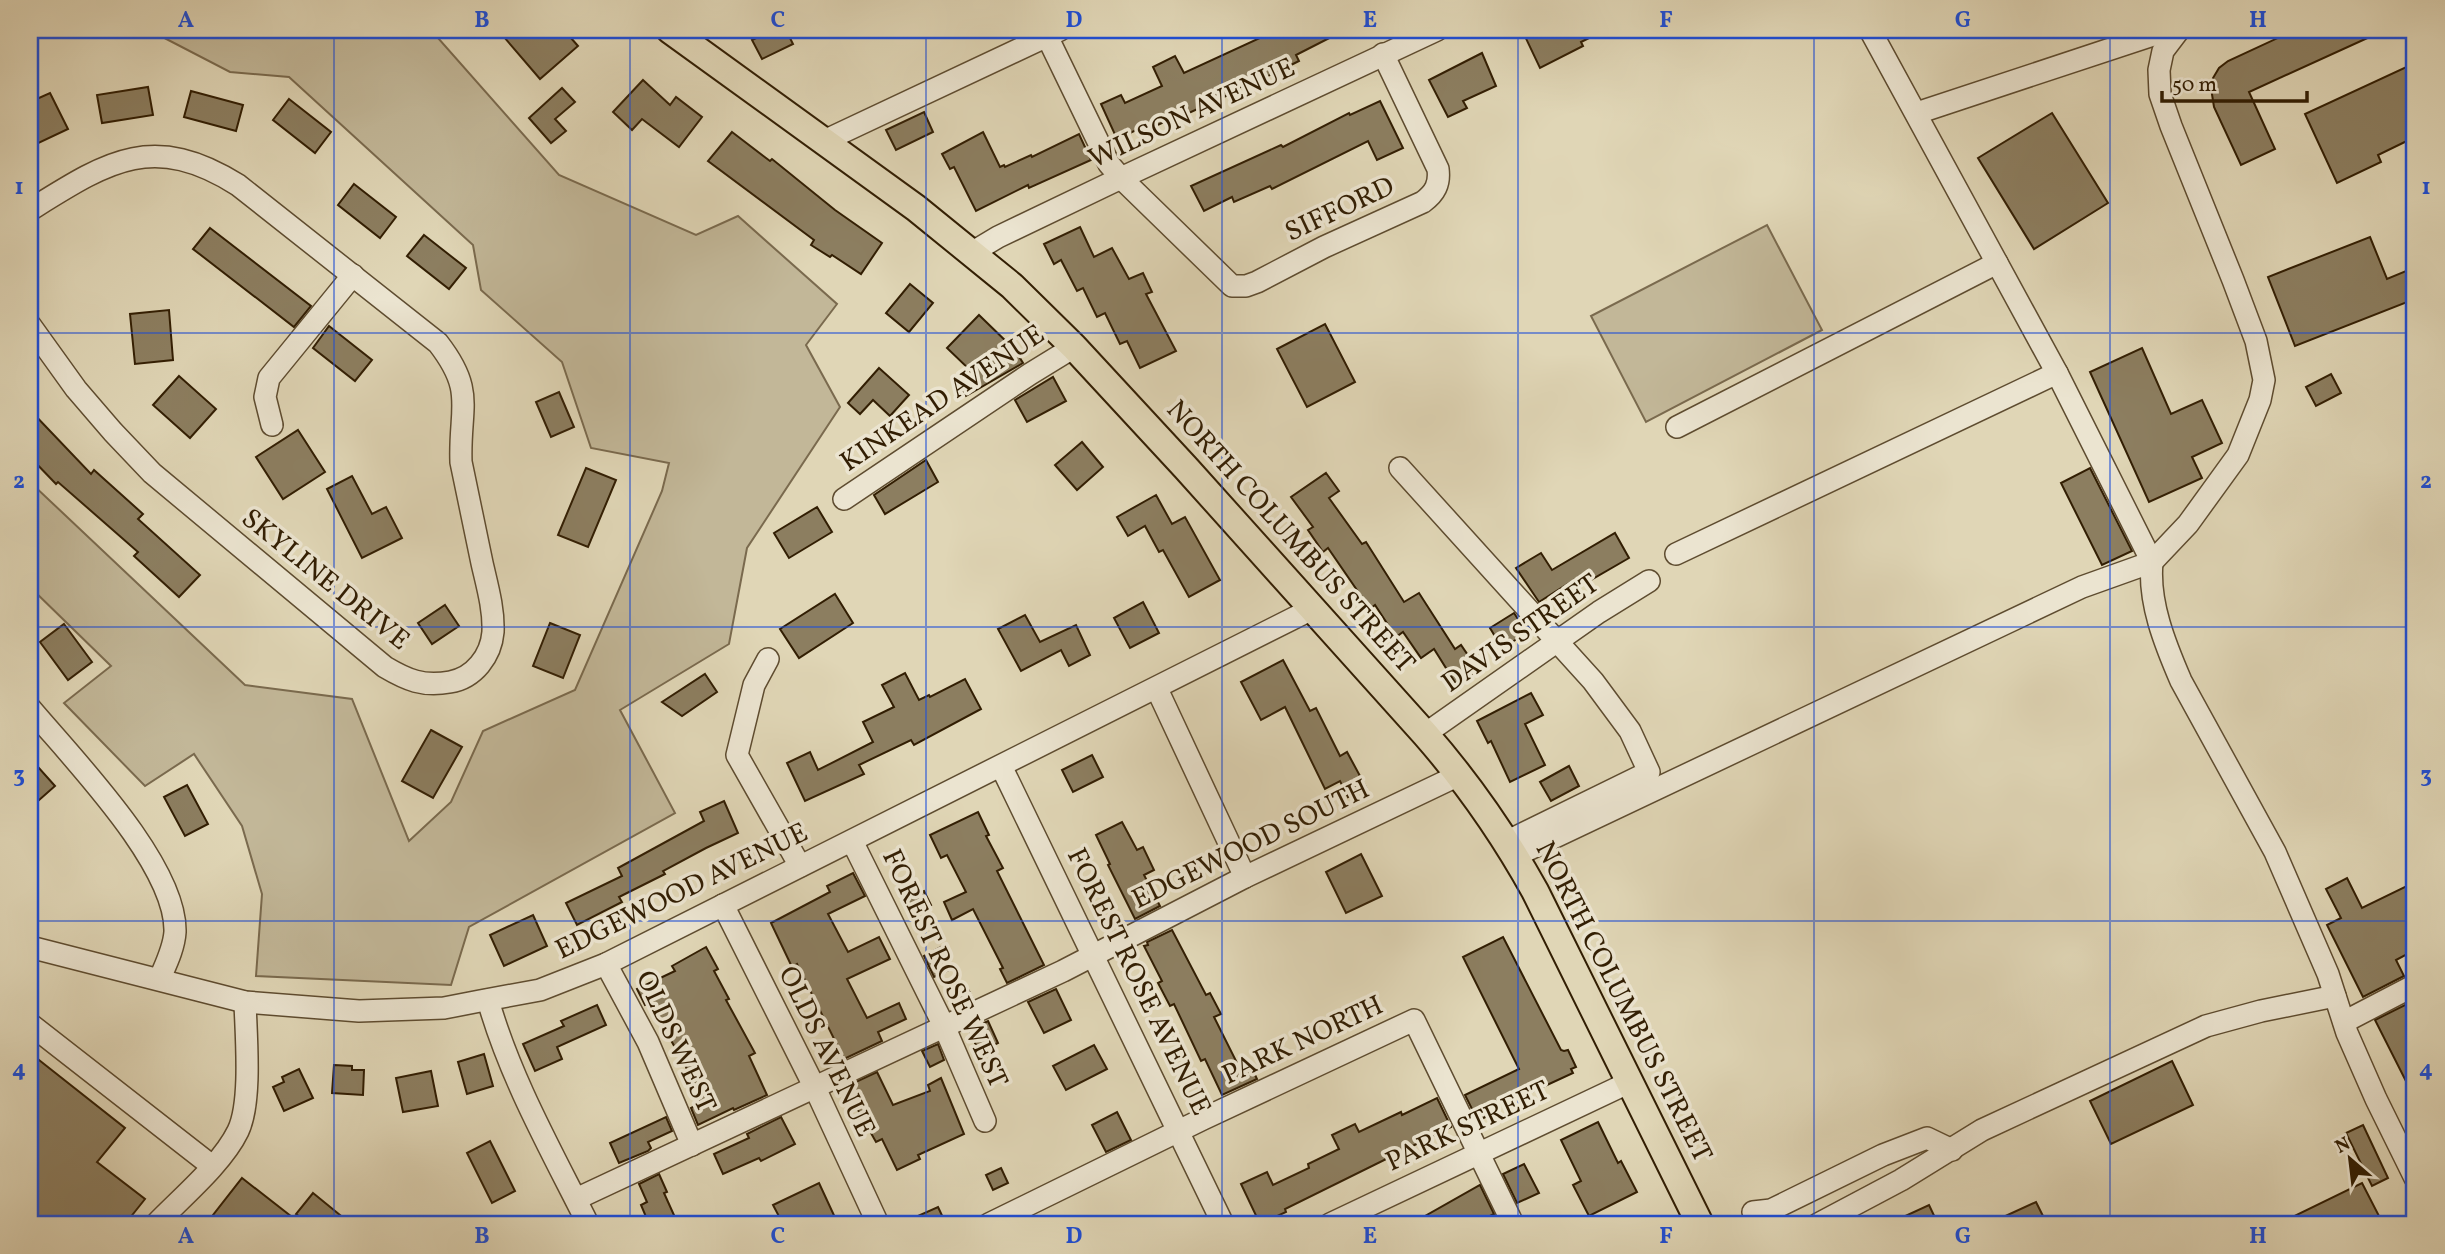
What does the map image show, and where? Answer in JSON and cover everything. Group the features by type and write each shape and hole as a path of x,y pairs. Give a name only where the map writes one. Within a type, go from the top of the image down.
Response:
{"main road":[{"name":"NORTH COLUMBUS STREET","path":"670,30 973,252 1012,286 1074,346 1425,734 1459,775 1510,849 1535,891 1700,1224"}],"street":[{"name":"WILSON AVENUE","path":"973,252 998,237 1121,178 1437,30"},
{"path":"1870,30 2057,373 2152,562 2150,582 2169,652 2181,681 2275,852 2376,1099 2415,1178"},
{"path":"1917,113 2168,30"},
{"path":"1510,849 2082,587 2152,562 2188,524 2238,454 2260,400 2264,380 2251,328 2160,94 2159,70 2163,51 2179,30"},
{"path":"824,141 1050,32 1109,163 1121,178"},
{"name":"SIFFORD","path":"1121,178 1232,286 1246,286 1257,282 1324,247 1423,202 1433,194 1439,180 1438,169 1383,54"},
{"name":"SKYLINE DRIVE","path":"30,210 87,174 112,164 164,156 189,160 238,185 438,343 453,362 461,379 464,397 461,462 491,605 493,633 482,661 471,674 461,680 433,685 416,683 384,667 152,473 76,389 30,325"},
{"path":"1676,427 1997,263"},
{"path":"272,425 265,397 269,378 353,275"},
{"name":"KINKEAD AVENUE","path":"844,499 1074,346"},
{"path":"1676,554 2057,373"},
{"path":"1400,468 1593,681 1630,731 1649,772 1510,849"},
{"name":"DAVIS STREET","path":"1425,734 1599,612 1649,581"},
{"name":"EDGEWOOD AVENUE","path":"30,947 160,978 245,1002 359,1011 444,1007 540,990 606,964 1312,609"},
{"path":"768,659 754,685 737,755 800,866"},
{"path":"1157,689 1245,877"},
{"path":"30,708 89,777 141,845 155,869 172,909 175,932 171,953 160,978"},
{"name":"FOREST ROSE AVENUE","path":"1001,766 1223,1224"},
{"name":"EDGEWOOD SOUTH","path":"576,1199 815,1088 1459,775"},
{"name":"FOREST ROSE WEST","path":"852,841 944,1026 985,1121"},
{"name":"OLDS AVENUE","path":"723,905 815,1088 878,1224"},
{"name":"OLDS WEST","path":"606,964 648,1042 692,1145"},
{"path":"2344,1022 2415,985"},
{"path":"1818,1224 1952,1150 1982,1130 2206,1026 2261,1011 2335,996"},
{"path":"488,1000 510,1059 588,1224"},
{"path":"156,1224 212,1166 240,1128 244,1111 246,1073 245,1002"},
{"name":"PARK NORTH","path":"989,1224 1414,1020 1478,1153"},
{"path":"30,1024 212,1166"},
{"name":"PARK STREET","path":"1330,1224 1630,1082"},
{"path":"1753,1212 1771,1210 1883,1155 1927,1138 1952,1150"},
{"path":"1478,1153 1513,1224"}],"shaded area":[{"path":"149,30 431,30 559,175 696,235 738,216 837,304 806,345 840,407 747,548 729,644 620,710 675,813 469,927 451,985 256,976 262,894 242,826 194,754 145,786 64,703 111,666 30,587 30,482 245,685 352,699 409,841 451,802 483,731 575,690 662,491 669,463 591,448 562,362 481,290 473,245 289,77 230,72"},
{"path":"1767,225 1822,330 1646,422 1591,316"}],"building":[{"path":"498,30 564,30 578,46 540,79"},
{"path":"773,30 786,30 793,44 762,59 752,40"},
{"path":"1277,30 1345,30 1296,55 1299,61 1275,73 1178,118 1177,116 1147,130 1145,126 1117,139 1101,104 1121,95 1125,103 1162,86 1153,67 1175,56 1184,73"},
{"path":"1522,30 1605,30 1581,42 1583,46 1540,68"},
{"path":"2295,30 2385,30 2249,92 2275,149 2241,165 2214,107 2211,88 2213,78 2219,68 2228,61"},
{"path":"1482,53 1496,86 1463,101 1467,108 1448,117 1429,80"},
{"path":"2415,63 2415,137 2378,155 2381,162 2337,183 2305,114"},
{"path":"643,80 670,105 676,97 702,117 679,147 642,119 632,130 613,112"},
{"path":"148,87 153,115 102,123 97,95"},
{"path":"562,88 575,102 555,119 566,131 551,143 529,118"},
{"path":"191,91 243,105 236,131 184,117"},
{"path":"50,93 68,129 30,147 30,102"},
{"path":"289,99 331,132 315,153 273,120"},
{"path":"1380,101 1403,148 1377,160 1368,141 1272,189 1270,186 1234,202 1232,197 1204,211 1191,186 1281,145 1283,147 1349,113 1350,115"},
{"path":"924,112 933,132 896,150 886,130"},
{"path":"2052,113 2108,203 2034,249 1978,158"},
{"path":"732,132 882,243 861,274 811,245 814,240 708,161"},
{"path":"983,132 1000,167 1031,155 1032,157 1079,134 1091,160 1029,188 1028,185 976,211 954,167 950,169 942,154"},
{"path":"354,184 396,217 380,238 338,205"},
{"path":"1080,227 1094,257 1112,248 1129,279 1143,273 1152,292 1146,294 1176,351 1140,368 1127,341 1120,344 1105,313 1097,317 1083,288 1077,291 1061,260 1054,264 1044,244"},
{"path":"210,228 311,306 294,327 193,249"},
{"path":"424,235 466,268 449,289 407,256"},
{"path":"2370,237 2387,279 2406,271 2415,299 2295,346 2268,277"},
{"path":"910,284 933,303 909,332 886,313"},
{"path":"169,310 173,360 135,364 130,314"},
{"path":"979,315 1015,350 1023,363 966,396 956,379 970,370 947,348"},
{"path":"1325,324 1355,382 1307,407 1277,349"},
{"path":"329,326 372,360 355,381 313,348"},
{"path":"2142,348 2171,414 2202,400 2222,443 2192,457 2202,478 2149,502 2090,372"},
{"path":"879,368 909,395 890,416 873,400 860,414 848,403"},
{"path":"2331,374 2341,393 2316,406 2306,387"},
{"path":"179,376 216,409 190,438 153,405"},
{"path":"1053,377 1066,401 1027,422 1015,400"},
{"path":"559,392 574,427 551,437 536,402"},
{"path":"30,410 91,474 94,470 143,514 138,519 200,575 179,597 134,556 138,552 58,482 56,484 30,457"},
{"path":"298,430 325,472 283,499 256,457"},
{"path":"1082,442 1103,467 1077,490 1055,465"},
{"path":"926,460 938,482 885,514 874,495"},
{"path":"586,468 616,480 588,547 558,535"},
{"path":"2090,468 2132,551 2102,565 2061,483"},
{"path":"1326,473 1339,491 1329,498 1362,544 1366,542 1404,602 1419,593 1455,649 1461,645 1478,670 1456,684 1434,649 1421,658 1403,632 1396,637 1375,605 1370,609 1328,548 1323,552 1308,530 1313,527 1291,497"},
{"path":"352,476 372,514 386,507 402,538 362,558 327,489"},
{"path":"1156,495 1172,524 1185,517 1220,580 1189,597 1163,550 1159,552 1145,526 1128,536 1117,517"},
{"path":"817,507 832,532 789,558 774,533"},
{"path":"1615,533 1629,558 1589,581 1585,573 1539,602 1516,568 1541,553 1552,570"},
{"path":"835,594 853,623 799,658 780,629"},
{"path":"1143,602 1159,633 1130,648 1114,618"},
{"path":"445,605 459,626 432,644 418,623"},
{"path":"1514,613 1527,633 1502,648 1490,628"},
{"path":"1025,615 1040,642 1076,625 1090,655 1069,666 1061,650 1021,671 998,629"},
{"path":"550,623 580,635 563,678 533,666"},
{"path":"64,624 92,662 68,680 40,642"},
{"path":"1283,660 1310,711 1316,708 1340,756 1347,752 1366,787 1348,797 1340,781 1325,789 1285,707 1261,720 1241,682"},
{"path":"905,673 919,700 965,679 981,709 914,745 911,740 859,765 864,774 805,801 787,763 810,752 818,770 873,742 863,722 894,707 882,685"},
{"path":"705,674 717,692 682,716 662,702"},
{"path":"1531,693 1543,715 1525,724 1545,765 1510,782 1491,741 1488,743 1477,721"},
{"path":"431,730 462,747 433,798 402,781"},
{"path":"1092,755 1103,777 1073,792 1062,770"},
{"path":"30,758 55,786 30,808"},
{"path":"1569,766 1579,786 1551,801 1540,782"},
{"path":"187,785 208,824 185,836 164,797"},
{"path":"724,801 738,833 663,871 665,874 619,897 622,902 577,925 566,903 622,876 618,868 704,821 700,812"},
{"path":"978,812 989,835 986,836 1003,868 997,871 1044,965 1007,983 1000,969 1003,968 973,909 952,920 944,902 966,892 947,855 941,858 930,835"},
{"path":"1122,822 1137,850 1143,847 1154,870 1144,875 1160,906 1135,919 1096,835"},
{"path":"1361,854 1382,896 1346,913 1326,872"},
{"path":"853,873 865,896 828,914 848,952 879,937 890,959 847,979 867,1018 899,1003 906,1019 878,1032 882,1041 844,1059 797,964 792,967 771,923 830,892 827,886"},
{"path":"2347,878 2362,908 2415,882 2415,950 2396,960 2404,976 2363,997 2327,925 2341,918 2326,889"},
{"path":"924,891 931,905 912,914 906,899"},
{"path":"533,915 547,946 504,966 490,935"},
{"path":"1172,930 1206,995 1210,993 1221,1014 1214,1017 1238,1065 1248,1060 1257,1079 1222,1095 1205,1059 1201,1061 1174,1004 1170,1006 1158,983 1162,981 1144,946"},
{"path":"1503,937 1561,1050 1568,1050 1576,1067 1571,1069 1573,1073 1494,1105 1497,1111 1478,1121 1465,1095 1519,1069 1463,957"},
{"path":"706,947 718,969 714,971 729,999 726,1000 755,1053 749,1056 767,1095 698,1125 691,1108 701,1103 686,1067 650,1003 645,1005 637,989 675,971 672,966"},
{"path":"941,947 951,969 934,977 924,956"},
{"path":"967,987 973,999 958,1006 953,994"},
{"path":"1056,989 1071,1020 1044,1033 1028,1002"},
{"path":"2415,1000 2415,1099 2375,1020"},
{"path":"597,1005 606,1025 557,1047 562,1059 535,1071 523,1044 564,1026 561,1021"},
{"path":"988,1021 998,1043 979,1052 969,1030"},
{"path":"938,1044 944,1060 930,1067 922,1051"},
{"path":"1094,1045 1107,1069 1066,1090 1053,1066"},
{"path":"484,1054 493,1086 467,1094 458,1062"},
{"path":"39,1060 125,1128 97,1162 145,1199 125,1224 30,1224 30,1072"},
{"path":"2172,1061 2193,1105 2111,1144 2090,1101"},
{"path":"334,1065 364,1070 363,1095 332,1093"},
{"path":"299,1069 313,1098 284,1111 273,1087 284,1082 282,1077"},
{"path":"431,1071 438,1106 403,1112 396,1078"},
{"path":"877,1072 893,1105 930,1091 928,1085 941,1078 964,1134 918,1155 920,1159 897,1170 882,1139 876,1142 845,1087"},
{"path":"1437,1098 1451,1127 1260,1224 1241,1184 1267,1172 1273,1185 1309,1168 1308,1164 1339,1149 1332,1135 1355,1124 1359,1132"},
{"path":"1117,1112 1131,1140 1106,1152 1092,1125"},
{"path":"666,1117 672,1131 648,1142 651,1148 648,1151 619,1163 610,1143"},
{"path":"781,1117 795,1144 761,1161 759,1158 723,1174 714,1154 749,1138 747,1134"},
{"path":"1598,1122 1618,1163 1621,1161 1637,1192 1589,1216 1573,1185 1581,1181 1561,1140"},
{"path":"2363,1125 2388,1178 2372,1186 2346,1133"},
{"path":"490,1141 515,1191 492,1203 467,1153"},
{"path":"1524,1164 1539,1193 1517,1203 1503,1174"},
{"path":"1001,1168 1008,1183 993,1190 986,1175"},
{"path":"659,1174 678,1224 649,1224 641,1205 647,1202 639,1184"},
{"path":"242,1178 301,1224 206,1224"},
{"path":"819,1183 838,1224 783,1224 773,1205"},
{"path":"2362,1183 2379,1216 2363,1224 2278,1224"},
{"path":"1480,1185 1494,1214 1474,1224 1411,1224"},
{"path":"313,1193 351,1224 309,1224 296,1214"},
{"path":"2036,1202 2047,1224 1988,1224"},
{"path":"1929,1205 1938,1224 1888,1224"},
{"path":"938,1207 946,1224 900,1224"}]}
